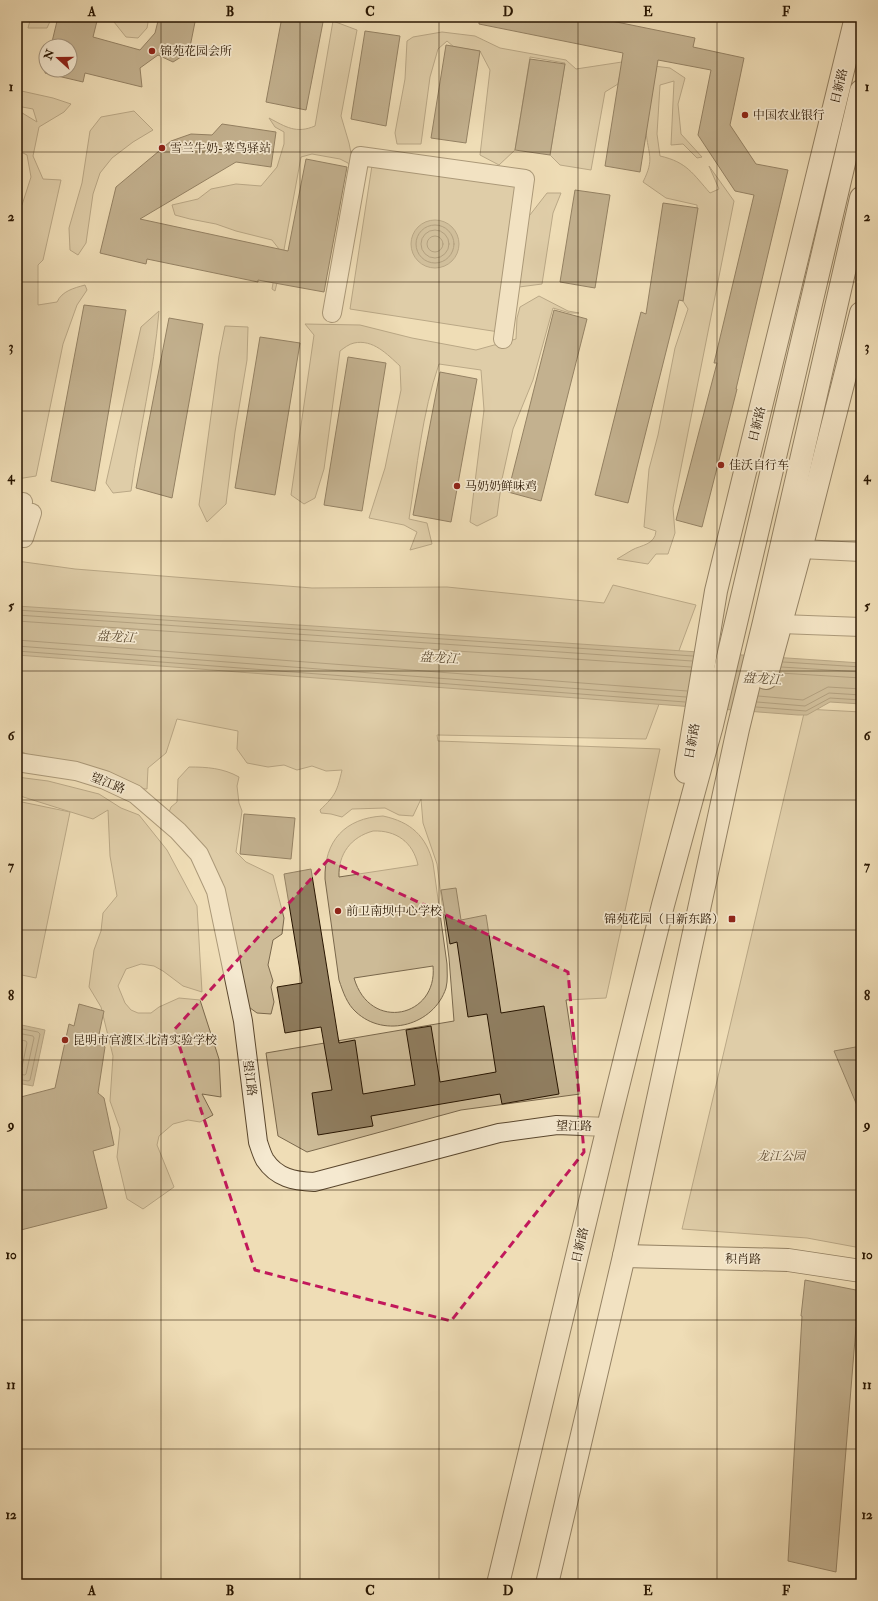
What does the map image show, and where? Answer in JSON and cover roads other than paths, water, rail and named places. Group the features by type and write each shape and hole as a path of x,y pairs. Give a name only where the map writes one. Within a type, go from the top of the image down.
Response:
{"main road":[{"name":"日新路","path":"704,722 716,591 856,17"},
{"name":"日新路","path":"498,1584 663,905 704,722 737,619 748,575 861,91"},
{"path":"773,623 773,582 861,198"},
{"path":"547,1584 624,1256 688,962 744,732 773,623 801,549 861,313"},
{"name":"积肖路","path":"624,1256 788,1260 861,1271"},
{"path":"503,1560 503,1584"}],"street":[{"path":"332,313 360,156 525,179 503,339"},
{"path":"17,537 24,538 32,513 20,511 23,502"},
{"path":"801,549 861,552"},
{"path":"773,623 861,627"},
{"name":"望江路","path":"17,762 76,771 105,780 135,794 178,831 199,854 218,898 243,1021 258,1142 264,1160 279,1174 295,1181 314,1182 499,1133 557,1125 608,1127"}],"water":[{"path":"435,220 444,222 452,227 457,235 459,244 457,253 452,261 444,266 435,268 426,266 418,261 413,253 411,244 413,235 418,227 426,222"},
{"name":"盘龙江","path":"17,606 861,663 861,704 830,702 807,715 798,715 17,655"},
{"path":"17,1024 45,1030 33,1086 17,1083"}],"place":[{"name":"锦苑花园会所","path":"152,51"},
{"name":"中国农业银行","path":"745,115"},
{"name":"雪兰牛奶-菜鸟驿站","path":"162,148"},
{"name":"佳沃自行车","path":"721,465"},
{"name":"马奶奶鲜味鸡","path":"457,486"},
{"name":"前卫南坝中心学校","path":"338,911"},
{"name":"锦苑花园（日新东路）","path":"732,919"},
{"name":"昆明市官渡区北清实验学校","path":"65,1040"}],"park label":[{"name":"龙江公园","path":"781,1156"}]}
